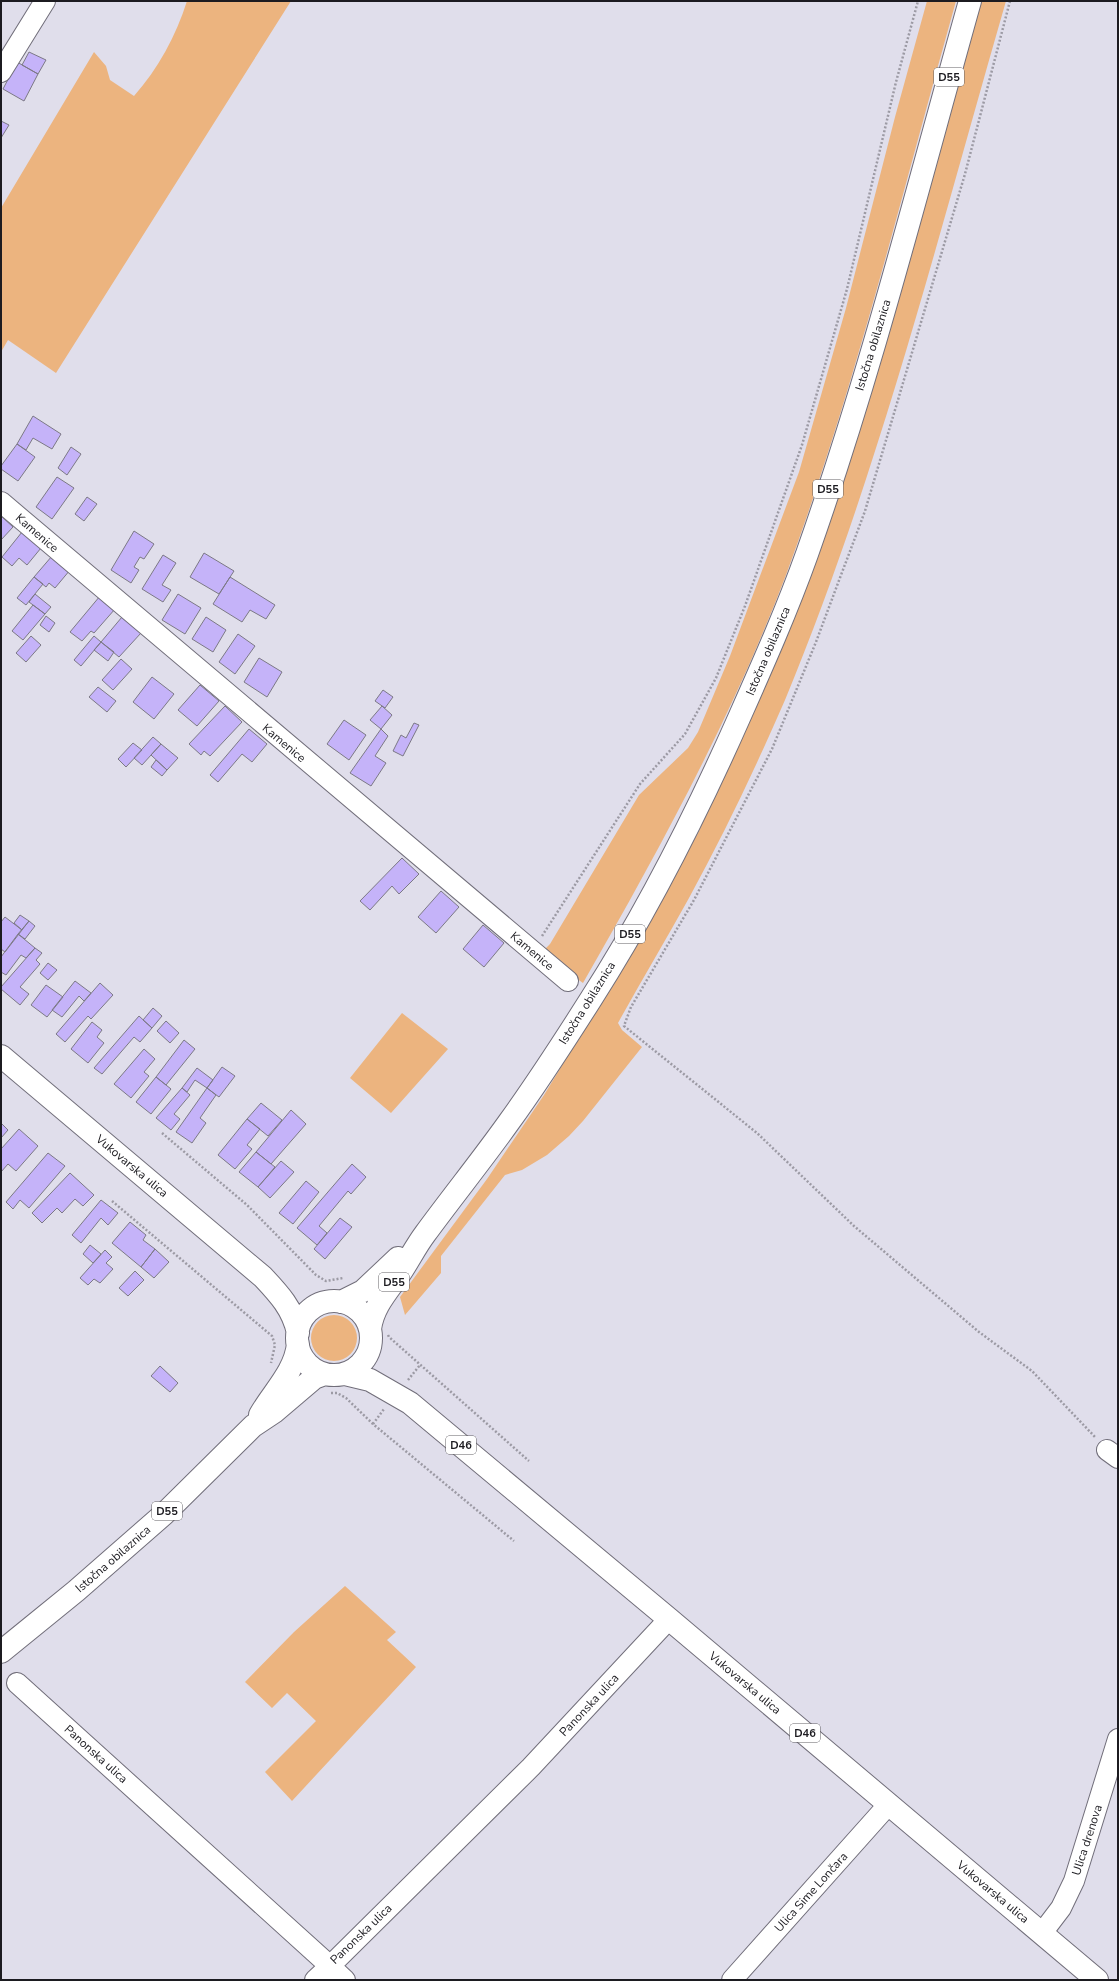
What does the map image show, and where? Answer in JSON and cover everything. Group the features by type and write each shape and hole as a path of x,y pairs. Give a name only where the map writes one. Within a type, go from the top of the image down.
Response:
{"main road":[{"name":"Istočna obilaznica","path":"370,1338 371,1319 379,1303 423,1237 512,1118 592,997 633,929 696,813 774,640 807,554 850,424 885,308 970,1"},
{"name":"Vukovarska ulica","path":"1,1056 263,1277 290,1309 295,1319 298,1339"},
{"name":"Istočna obilaznica","path":"333,1302 363,1291 423,1237"},
{"name":"Vukovarska ulica","path":"263,1277 302,1298 333,1302"},
{"path":"333,1302 351,1305 360,1312 366,1320 370,1338"},
{"name":"D55","path":"298,1339 301,1322 307,1313 316,1306 333,1302"},
{"name":"Vukovarska ulica","path":"370,1338 380,1366 410,1403"},
{"name":"D55","path":"335,1374 362,1364 370,1338"},
{"name":"Istočna obilaznica","path":"253,1426 266,1404 292,1368 297,1354 298,1339"},
{"path":"298,1339 301,1355 307,1363 315,1370 335,1374"},
{"name":"Istočna obilaznica","path":"1,1652 76,1591 164,1514 253,1426 274,1412 314,1378 335,1374"},
{"name":"Vukovarska ulica","path":"335,1374 370,1380 410,1403 1097,1980"}],"street":[{"path":"1,72 45,1"},
{"name":"Kamenice","path":"1,502 568,981"},
{"name":"Panonska ulica","path":"17,1683 330,1966 531,1767 669,1619"},
{"name":"Ulica drenova","path":"1042,1933 1061,1908 1074,1881 1118,1739"},
{"name":"Ulica Sime Lončara","path":"732,1980 889,1804"},
{"path":"315,1980 330,1966 345,1980"}],"path":[{"path":"532,952 640,784 685,734 716,678 745,606 802,445 847,289 896,82 918,1"},
{"path":"1010,1 965,174 865,510 819,635 772,748 694,900 631,1007 624,1026 757,1133 854,1226 978,1332 1032,1371 1113,1454"}],"shaded area":[{"path":"187,1 291,1 56,373 8,340 1,352 1,208 94,52 106,66 110,80 134,96 151,75 165,52 183,14"},
{"path":"927,1 956,1 877,290 811,505 765,628 718,732 666,834 583,983 541,953 550,944 639,795 688,748 698,732 730,656 799,472 846,308 895,117"},
{"path":"980,1 1006,1 905,354 850,528 819,614 785,700 739,800 702,874 618,1023 622,1030 642,1047 583,1121 569,1136 547,1155 522,1170 505,1175 441,1256 441,1273 405,1315 400,1297 487,1179 544,1095 651,919 699,831 743,726"},
{"path":"402,1013 448,1049 391,1113 350,1078"},
{"path":"334,1315 347,1319 353,1325 357,1338 353,1351 347,1357 334,1361 321,1357 315,1351 311,1338 315,1325 321,1319"},
{"path":"345,1586 396,1632 387,1640 416,1667 292,1801 265,1772 316,1721 287,1693 272,1708 245,1682 294,1632"}],"building":[{"path":"29,52 46,60 38,74 22,65"},
{"path":"17,62 38,74 24,101 3,89"},
{"path":"1,121 9,125 1,138"},
{"path":"33,416 61,434 52,449 33,438 26,450 17,444"},
{"path":"17,444 35,457 18,481 1,469 1,466"},
{"path":"71,447 81,454 67,475 58,468"},
{"path":"57,477 74,488 52,519 36,507"},
{"path":"87,497 97,504 84,521 75,514"},
{"path":"1,516 13,527 1,540"},
{"path":"134,531 154,544 144,559 140,557 134,567 139,570 131,583 111,570"},
{"path":"22,532 41,548 27,565 19,558 12,566 2,557"},
{"path":"204,553 234,571 219,594 190,577"},
{"path":"163,555 176,563 162,585 171,590 163,602 142,589"},
{"path":"52,556 70,570 55,588 49,583 46,587 34,577"},
{"path":"34,577 43,584 26,605 17,598"},
{"path":"230,577 275,605 266,619 250,610 242,622 213,604"},
{"path":"35,594 51,607 45,614 29,602"},
{"path":"178,594 201,608 185,634 162,620"},
{"path":"100,596 115,609 94,633 91,631 82,641 70,632"},
{"path":"33,605 45,614 23,640 12,631"},
{"path":"46,616 55,623 49,632 40,625"},
{"path":"122,617 141,633 119,657 101,642"},
{"path":"206,617 226,630 213,652 192,639"},
{"path":"238,634 255,646 235,674 219,662"},
{"path":"31,636 41,645 26,662 16,653"},
{"path":"94,636 101,642 81,666 74,660"},
{"path":"101,642 114,652 108,661 94,650"},
{"path":"259,658 282,672 267,697 244,682"},
{"path":"121,659 132,669 113,690 102,680"},
{"path":"152,677 174,694 154,719 133,702"},
{"path":"200,685 219,701 197,726 178,710"},
{"path":"98,687 116,701 107,712 89,697"},
{"path":"383,690 393,697 385,708 375,701"},
{"path":"225,706 242,722 210,756 204,751 201,755 189,744"},
{"path":"382,706 392,715 381,729 370,720"},
{"path":"344,720 366,735 349,760 327,744"},
{"path":"414,723 419,725 403,756 393,751 401,735 406,738"},
{"path":"249,729 267,744 252,762 242,754 218,782 210,775"},
{"path":"381,729 388,736 375,756 386,763 371,786 350,773"},
{"path":"153,737 161,744 142,765 134,758"},
{"path":"133,743 142,750 126,767 118,759"},
{"path":"161,744 178,758 167,770 151,755"},
{"path":"156,760 167,770 162,776 151,767"},
{"path":"402,858 419,874 399,894 392,886 370,910 360,901"},
{"path":"441,891 459,907 436,933 418,917"},
{"path":"20,915 29,921 22,930 14,923"},
{"path":"5,917 22,930 5,952 1,949 1,922"},
{"path":"29,921 35,926 25,939 18,934"},
{"path":"483,925 504,943 484,967 463,949"},
{"path":"18,934 35,948 26,958 21,955 6,975 1,972 1,957"},
{"path":"35,948 42,953 36,960 40,964 20,987 29,994 20,1005 1,989 1,987"},
{"path":"48,963 57,970 48,980 40,973"},
{"path":"75,981 91,993 84,1001 79,996 62,1017 52,1010"},
{"path":"100,983 113,995 91,1019 88,1016 65,1042 56,1034"},
{"path":"46,985 63,997 47,1017 31,1005"},
{"path":"153,1008 162,1016 152,1028 143,1020"},
{"path":"139,1016 152,1028 140,1042 134,1037 102,1074 94,1068"},
{"path":"166,1021 179,1033 170,1043 157,1031"},
{"path":"92,1022 102,1030 97,1037 104,1043 88,1063 71,1049"},
{"path":"184,1040 195,1049 166,1085 156,1077"},
{"path":"144,1049 155,1059 144,1072 149,1076 131,1098 114,1084"},
{"path":"222,1067 235,1076 219,1097 207,1088"},
{"path":"197,1068 213,1080 207,1088 195,1080 187,1092 182,1088"},
{"path":"156,1077 171,1089 151,1114 136,1102"},
{"path":"182,1088 190,1095 174,1114 180,1119 171,1130 156,1118"},
{"path":"207,1088 216,1095 200,1118 206,1123 192,1143 176,1132"},
{"path":"261,1103 282,1120 268,1136 247,1119"},
{"path":"291,1110 306,1124 271,1164 256,1152"},
{"path":"247,1119 260,1129 247,1145 252,1149 235,1169 218,1155"},
{"path":"1,1123 8,1130 1,1138"},
{"path":"19,1129 38,1146 16,1171 8,1164 1,1172 1,1149"},
{"path":"256,1152 275,1167 258,1187 239,1172"},
{"path":"48,1153 65,1166 29,1208 20,1200 13,1209 6,1202"},
{"path":"281,1161 294,1172 270,1198 258,1187"},
{"path":"352,1164 366,1177 351,1194 348,1191 319,1226 327,1233 317,1245 297,1228"},
{"path":"70,1173 94,1195 83,1206 75,1199 62,1213 57,1208 42,1223 32,1213"},
{"path":"306,1181 319,1192 293,1224 279,1213"},
{"path":"101,1200 118,1213 108,1225 101,1218 81,1243 72,1235"},
{"path":"340,1218 352,1227 325,1259 314,1249"},
{"path":"130,1222 146,1235 143,1240 155,1249 141,1267 112,1243"},
{"path":"90,1245 101,1254 93,1263 83,1254"},
{"path":"155,1249 169,1262 154,1278 141,1267"},
{"path":"105,1250 112,1257 106,1263 113,1269 100,1283 94,1279 88,1285 80,1278"},
{"path":"135,1271 144,1280 128,1296 119,1288"},
{"path":"160,1366 178,1383 170,1392 151,1376"}]}
